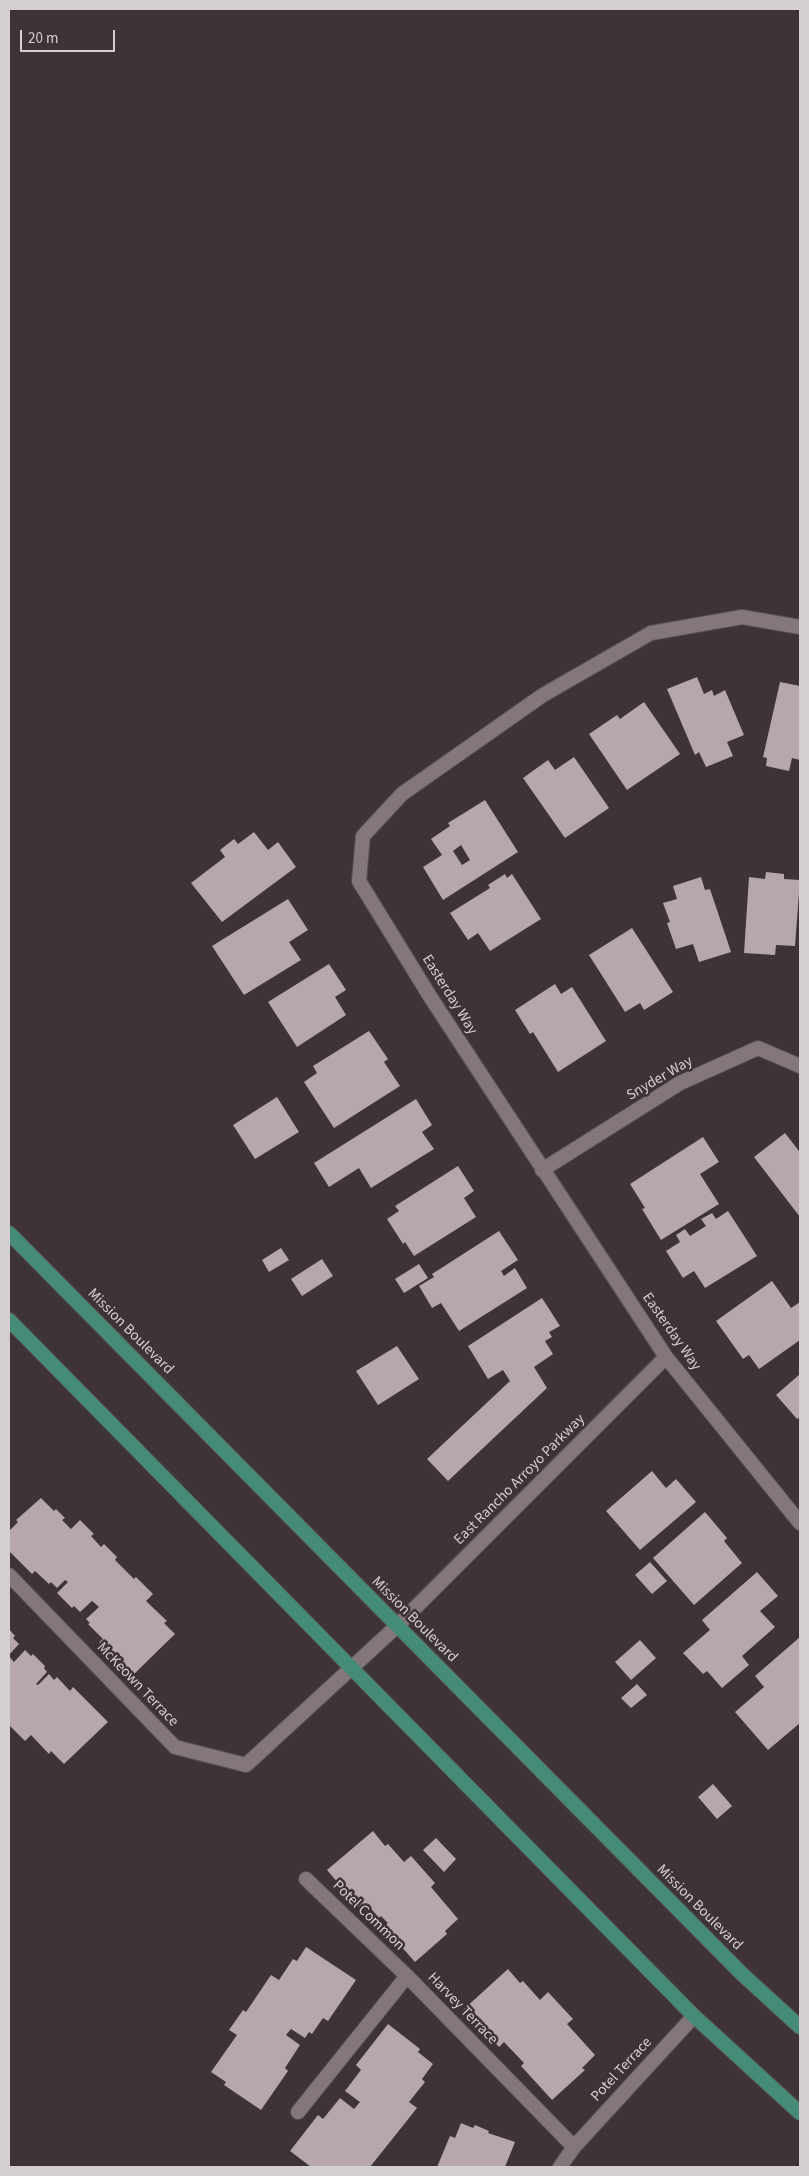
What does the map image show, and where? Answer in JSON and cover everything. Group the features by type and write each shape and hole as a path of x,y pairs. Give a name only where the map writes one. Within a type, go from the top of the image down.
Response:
{"main road":[{"name":"Mission Boulevard","path":"9,1233 742,1974 800,2027"},
{"path":"9,1320 694,2016 800,2113"}],"street":[{"name":"Easterday Way","path":"800,627 742,617 651,633 543,694 402,794 362,836 359,881 431,998 666,1357 800,1523"},
{"name":"Snyder Way","path":"542,1170 680,1083 758,1048 800,1066"},
{"name":"East Rancho Arroyo Parkway","path":"397,1626 666,1357"},
{"name":"McKeown Terrace","path":"9,1575 175,1747 246,1765 397,1626"},
{"name":"Potel Common","path":"306,1879 407,1976"},
{"name":"Harvey Terrace","path":"298,2112 407,1976 574,2147"},
{"name":"Potel Terrace","path":"574,2147 694,2016"},
{"path":"560,2167 574,2147"}],"building":[{"path":"697,677 704,694 712,690 714,696 725,690 744,735 727,742 733,756 706,767 699,752 695,755 667,689"},
{"path":"780,682 800,686 800,760 792,758 789,771 766,766 767,758 763,757"},
{"path":"644,702 680,754 627,790 589,734 617,715 620,719"},
{"path":"574,757 609,808 565,838 523,778 548,760 555,770"},
{"path":"485,800 518,852 443,900 423,867 442,855 431,839 450,826 448,823","holes":["461,845 470,860 462,865 453,851"]},
{"path":"254,832 268,850 278,842 296,867 222,922 191,883 225,857 220,850 234,839 238,844"},
{"path":"766,872 784,874 784,879 800,880 795,946 776,945 775,955 744,953 749,877 765,879"},
{"path":"505,874 507,878 512,874 541,919 490,951 478,933 468,940 450,913 490,888 488,885"},
{"path":"701,877 705,890 710,889 731,952 699,962 693,944 676,949 667,923 670,922 663,903 677,899 673,886"},
{"path":"288,899 308,930 289,942 301,960 244,995 212,946"},
{"path":"632,928 673,992 644,1010 640,1003 625,1012 589,955"},
{"path":"329,964 346,990 335,997 346,1015 297,1047 268,1002"},
{"path":"555,984 561,994 572,987 606,1041 558,1072 533,1032 530,1034 515,1010"},
{"path":"369,1031 388,1059 384,1062 400,1086 334,1128 304,1082 317,1073 313,1066"},
{"path":"277,1097 299,1132 255,1159 233,1125"},
{"path":"416,1099 432,1125 422,1132 434,1149 371,1188 359,1168 329,1187 314,1163"},
{"path":"785,1133 800,1150 800,1217 754,1157"},
{"path":"703,1137 719,1162 700,1174 719,1204 661,1240 642,1209 645,1208 630,1184"},
{"path":"458,1166 474,1191 464,1198 476,1217 414,1256 405,1242 403,1244 387,1219 399,1211 395,1206"},
{"path":"728,1211 757,1256 705,1288 694,1271 683,1278 666,1251 680,1242 676,1235 685,1229 690,1236 706,1226 701,1219 712,1213 716,1219"},
{"path":"499,1231 518,1260 501,1271 504,1276 515,1268 527,1288 459,1331 441,1303 432,1308 419,1286 434,1277 432,1274"},
{"path":"281,1248 289,1260 269,1272 262,1260"},
{"path":"322,1259 333,1276 302,1296 291,1279"},
{"path":"419,1264 428,1278 404,1293 395,1279"},
{"path":"772,1281 791,1308 800,1302 800,1340 759,1369 749,1355 743,1359 716,1321"},
{"path":"542,1298 560,1326 549,1332 552,1337 545,1341 553,1354 534,1367 547,1388 448,1481 427,1459 510,1381 503,1370 488,1379 468,1346"},
{"path":"397,1346 419,1379 378,1405 356,1371"},
{"path":"800,1374 800,1417 797,1419 776,1395"},
{"path":"652,1471 666,1488 676,1479 696,1502 640,1550 606,1511"},
{"path":"41,1498 54,1511 56,1509 65,1518 62,1520 71,1529 80,1520 94,1534 91,1536 101,1547 104,1544 117,1557 115,1560 153,1594 146,1601 167,1621 164,1623 175,1634 132,1676 99,1642 103,1639 88,1624 90,1623 86,1619 99,1607 92,1601 80,1612 74,1606 72,1608 57,1593 68,1582 65,1580 57,1588 51,1582 49,1584 35,1571 32,1574 9,1551 9,1531 18,1522 16,1520"},
{"path":"705,1512 727,1538 724,1541 742,1563 694,1605 653,1558"},
{"path":"650,1562 667,1581 652,1594 635,1575"},
{"path":"757,1572 778,1596 760,1611 775,1627 742,1656 749,1665 722,1688 707,1671 703,1674 683,1653 710,1630 702,1620"},
{"path":"9,1629 15,1636 13,1638 19,1644 9,1655"},
{"path":"800,1637 800,1723 768,1750 735,1712 764,1687 755,1676"},
{"path":"640,1640 656,1658 631,1680 615,1662"},
{"path":"25,1650 31,1656 33,1654 45,1666 44,1668 47,1672 36,1684 38,1685 49,1674 54,1680 57,1677 70,1691 73,1687 108,1722 64,1764 51,1751 49,1754 31,1735 25,1741 9,1725 9,1656 14,1662"},
{"path":"637,1684 647,1695 631,1708 621,1698"},
{"path":"713,1784 732,1806 717,1819 698,1797"},
{"path":"373,1831 385,1846 388,1844 404,1862 411,1856 435,1883 431,1887 458,1919 445,1931 447,1934 415,1962 384,1927 388,1923 381,1916 379,1918 368,1905 361,1910 327,1870"},
{"path":"436,1838 456,1859 444,1872 423,1850"},
{"path":"306,1947 356,1980 328,2021 323,2018 312,2034 309,2032 305,2038 291,2029 286,2035 300,2045 285,2068 288,2071 261,2110 224,2085 226,2082 211,2072 237,2035 229,2030 243,2010 246,2012 271,1975 279,1980 293,1959 297,1961"},
{"path":"508,1969 520,1983 523,1981 540,2000 548,1992 573,2019 567,2024 595,2055 582,2068 585,2070 552,2100 521,2066 524,2063 504,2042 499,2047 464,2009"},
{"path":"388,2024 420,2049 418,2052 433,2064 422,2079 425,2082 409,2102 417,2108 370,2167 311,2167 290,2151 318,2115 323,2119 340,2098 354,2109 360,2102 345,2091 361,2070 356,2065"},
{"path":"461,2123 473,2128 475,2125 489,2131 488,2133 515,2142 505,2167 437,2167 450,2136 455,2138"}]}
